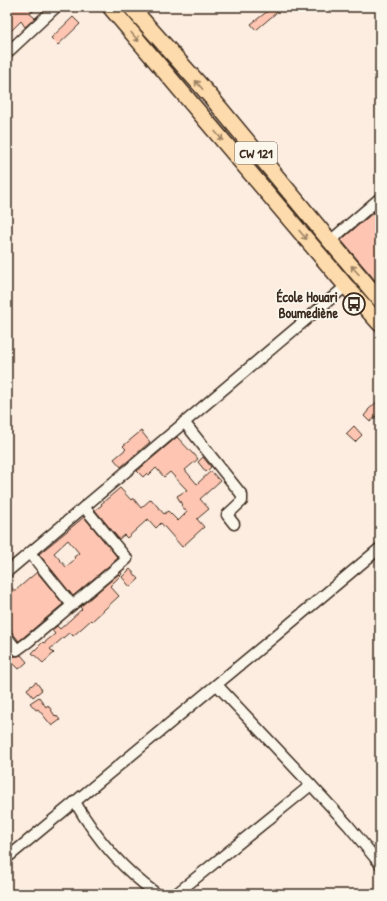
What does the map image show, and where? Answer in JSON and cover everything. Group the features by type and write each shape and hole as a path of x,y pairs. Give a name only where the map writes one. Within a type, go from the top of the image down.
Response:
{"highway":[{"path":"110,7 346,286 380,324"},
{"name":"CW 121","path":"131,7 210,96 380,300"}],"street":[{"path":"7,53 56,7"},
{"path":"330,241 380,198"},
{"path":"7,572 346,286"},
{"path":"184,422 242,495 242,501 227,515 234,524"},
{"path":"7,637 17,650 127,559 84,507"},
{"path":"7,858 380,548"},
{"path":"30,553 72,605"},
{"path":"217,684 311,785 380,864"},
{"path":"176,894 311,785"},
{"path":"75,802 86,822 121,864 157,894"}],"building":[{"path":"7,7 37,7 30,14 35,18 25,27 21,21 7,35"},
{"path":"273,7 283,7 256,30 251,24"},
{"path":"73,17 80,24 58,45 51,38"},
{"path":"380,207 380,286 341,240"},
{"path":"380,399 380,413 370,422 364,416"},
{"path":"354,426 362,435 355,442 346,434"},
{"path":"141,431 150,442 121,467 114,459 126,449 123,446"},
{"path":"177,437 198,459 185,470 197,484 211,471 220,481 200,499 209,509 197,519 204,527 182,547 161,523 156,528 148,519 127,538 124,535 119,539 95,510 120,488 131,500 133,498 141,508 151,499 164,514 168,511 178,521 187,512 181,505 177,496 187,490 170,472 164,477 156,468 149,475 147,473 143,477 137,471"},
{"path":"203,457 211,467 206,472 198,462"},
{"path":"84,517 118,558 73,596 39,554","holes":["68,540 79,553 66,567 54,553"]},
{"path":"130,569 139,579 130,587 122,577"},
{"path":"37,572 63,604 19,641 7,624 7,583 15,591"},
{"path":"121,572 122,574 110,586 119,596 92,621 91,620 73,636 70,632 50,649 54,653 43,663 32,653 43,642 44,643 55,634 52,630 57,626 60,629 82,609 80,607"},
{"path":"21,655 27,662 19,669 10,660 15,656"},
{"path":"36,682 42,690 33,697 27,689"},
{"path":"39,697 46,707 48,705 55,716 56,715 60,720 52,726 38,709 36,710 30,703"}],"place":[{"name":"École Houari Boumediène","path":"354,304"}]}
